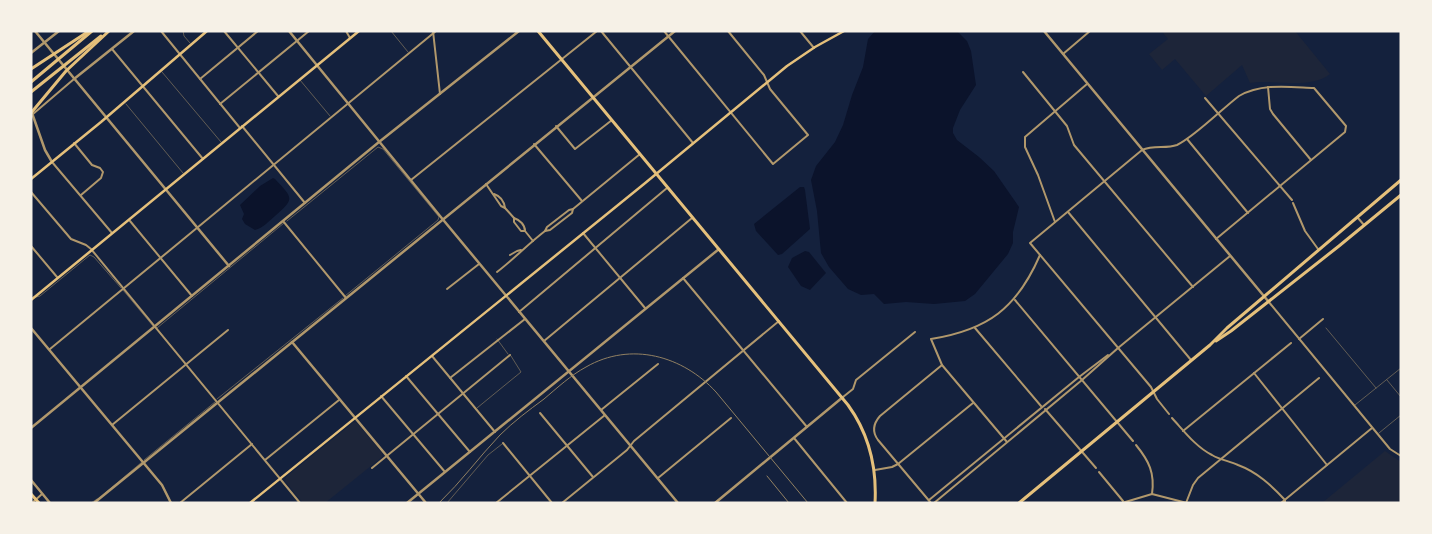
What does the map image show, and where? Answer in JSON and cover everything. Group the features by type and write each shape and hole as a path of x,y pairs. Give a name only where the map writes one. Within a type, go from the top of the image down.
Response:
{"main road":[{"path":"31,69 91,31"},
{"path":"31,82 91,31"},
{"path":"32,113 63,74 108,31"},
{"path":"32,91 108,31"},
{"path":"31,179 207,31"},
{"path":"32,299 316,64 359,31"},
{"path":"538,31 854,412 865,434 871,452 874,470 874,503"},
{"path":"250,503 767,82 814,48 844,31"},
{"path":"1212,344 1226,328 1401,180"},
{"path":"1019,503 1192,360 1401,195"},
{"path":"31,494 39,503"}],"street":[{"path":"35,31 229,266"},
{"path":"31,52 59,31"},
{"path":"112,233 52,162 45,150 32,113 134,31"},
{"path":"161,31 220,104 305,203"},
{"path":"224,31 278,96"},
{"path":"200,80 258,31"},
{"path":"289,31 479,264 678,503"},
{"path":"220,104 309,31"},
{"path":"346,31 350,38"},
{"path":"31,428 379,142 518,31"},
{"path":"411,180 599,31 693,143"},
{"path":"664,31 773,164 808,135 770,89 764,75 728,31"},
{"path":"93,503 674,31"},
{"path":"800,31 814,48"},
{"path":"1044,31 1390,450 1401,456"},
{"path":"1063,54 1090,31"},
{"path":"50,349 434,32"},
{"path":"434,32 440,94"},
{"path":"112,49 203,159"},
{"path":"1023,72 1067,126 1074,145 1193,286"},
{"path":"1055,222 1024,142 1027,135 1087,84"},
{"path":"1169,414 1151,387 1030,242 1142,150 1154,146 1169,146 1187,139 1246,92 1268,87 1314,88 1347,129 1216,238"},
{"path":"1268,87 1270,108 1273,114 1311,160"},
{"path":"1205,98 1292,202 1304,231 1318,249"},
{"path":"556,126 576,150 612,120"},
{"path":"1187,139 1248,213"},
{"path":"74,143 92,165 102,170 103,174 100,179 81,195"},
{"path":"534,144 582,202"},
{"path":"510,256 533,241 555,221 582,202 640,154"},
{"path":"486,184 494,194 494,198 514,218 518,219 533,241"},
{"path":"519,312 668,188"},
{"path":"31,192 71,239 86,245 91,250 300,503"},
{"path":"1068,212 1192,360"},
{"path":"544,341 692,217"},
{"path":"1357,217 1364,225"},
{"path":"514,218 514,222 521,230 525,231"},
{"path":"128,219 192,296"},
{"path":"284,222 345,297"},
{"path":"583,233 645,309"},
{"path":"31,246 57,277"},
{"path":"407,503 718,249"},
{"path":"497,272 518,255 521,250"},
{"path":"1006,442 942,365 931,339 975,328 1015,300 1031,275 1040,255"},
{"path":"931,502 1046,410 1230,256"},
{"path":"447,288 479,264"},
{"path":"683,278 807,427"},
{"path":"1015,300 1133,441"},
{"path":"450,378 497,339 525,319"},
{"path":"1299,339 1323,319"},
{"path":"562,503 779,321"},
{"path":"31,328 162,485 171,503"},
{"path":"975,328 1096,468"},
{"path":"112,425 228,330"},
{"path":"715,503 853,389 856,380 915,332"},
{"path":"292,342 426,503"},
{"path":"1183,431 1291,342"},
{"path":"931,502 1042,407 1118,348"},
{"path":"372,468 510,355"},
{"path":"432,356 495,432"},
{"path":"601,410 658,364"},
{"path":"931,502 876,437 874,427 880,416 942,365"},
{"path":"1254,373 1327,465"},
{"path":"406,376 470,452"},
{"path":"1099,472 1123,502 1152,494 1187,503 1193,485 1198,478 1319,378"},
{"path":"381,396 445,472"},
{"path":"265,460 340,399"},
{"path":"874,470 898,464 973,402"},
{"path":"540,413 594,477"},
{"path":"496,503 605,415"},
{"path":"658,478 731,418"},
{"path":"1172,418 1206,452 1255,473 1266,481 1285,501"},
{"path":"1281,503 1372,428"},
{"path":"794,438 847,503"},
{"path":"503,443 552,503"},
{"path":"180,503 252,444"},
{"path":"1136,445 1151,467 1153,476 1152,494"},
{"path":"31,480 50,503"},
{"path":"32,503 42,494"}],"lane":[{"path":"182,31 191,45"},
{"path":"391,31 409,54"},
{"path":"161,70 222,143"},
{"path":"299,79 331,117"},
{"path":"124,101 184,174"},
{"path":"155,327 378,147 383,149 439,219 217,401"},
{"path":"32,299 40,296 91,255 123,290"},
{"path":"1326,328 1376,388"},
{"path":"476,409 522,371 497,339"},
{"path":"1354,406 1401,368"},
{"path":"1386,379 1401,397"},
{"path":"1378,434 1401,415"},
{"path":"447,503 488,455 503,443"}],"shaded area":[{"path":"875,31 957,31 967,41 971,51 976,85 960,110 953,133 957,140 994,171 1019,207 1013,232 1013,243 1008,254 975,294 965,301 934,304 906,302 884,304 874,294 861,295 848,289 829,267 821,253 817,211 811,180 816,166 835,142 843,125 863,67 868,39"},
{"path":"1165,31 1295,31 1330,74 1313,82 1250,83 1242,65 1206,96 1175,59 1162,70 1149,54 1168,39 1163,33"},
{"path":"273,178 288,195 289,202 266,224 255,230 245,224 242,219 244,214 240,205 260,186"},
{"path":"800,187 804,187 805,190 810,229 782,254 778,255 756,231 754,224"},
{"path":"805,251 809,252 826,273 810,290 801,286 788,267 792,258"},
{"path":"354,422 357,423 382,453 382,457 325,503 303,503 285,481 286,477"},
{"path":"1385,451 1401,462 1401,503 1322,503"}],"railway":[{"path":"439,503 505,430 570,378 586,367 603,359 638,354 656,356 672,361 688,369 703,380 716,392 808,503"},
{"path":"767,476 789,503"}]}
